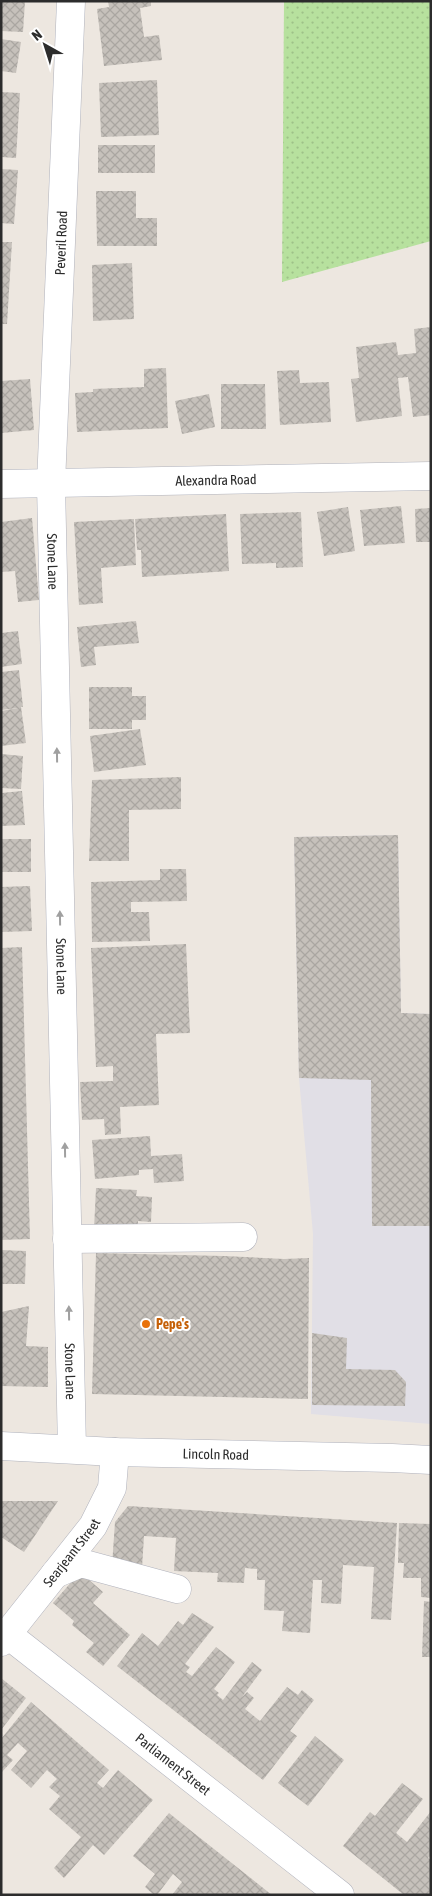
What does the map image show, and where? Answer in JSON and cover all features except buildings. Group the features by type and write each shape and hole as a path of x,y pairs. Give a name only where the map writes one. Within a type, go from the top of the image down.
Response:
{"street":[{"name":"Peveril Road","path":"51,484 71,1"},
{"name":"Alexandra Road","path":"1,484 431,476"},
{"name":"Stone Lane","path":"51,484 72,1449"},
{"path":"67,1239 243,1237"},
{"name":"Lincoln Road","path":"1,1446 115,1452 431,1460"},
{"name":"Searjeant Street","path":"4,1638 93,1526 112,1488 115,1452"},
{"path":"55,1574 81,1563 177,1589"},
{"name":"Parliament Street","path":"4,1638 340,1895"}],"shaded area":[{"path":"398,835 401,1013 431,1014 431,1424 311,1414 313,1234 299,1078 294,837"}],"green space":[{"path":"284,1 431,1 431,241 282,282"}],"place":[{"name":"Pepe's","path":"146,1324"}]}
